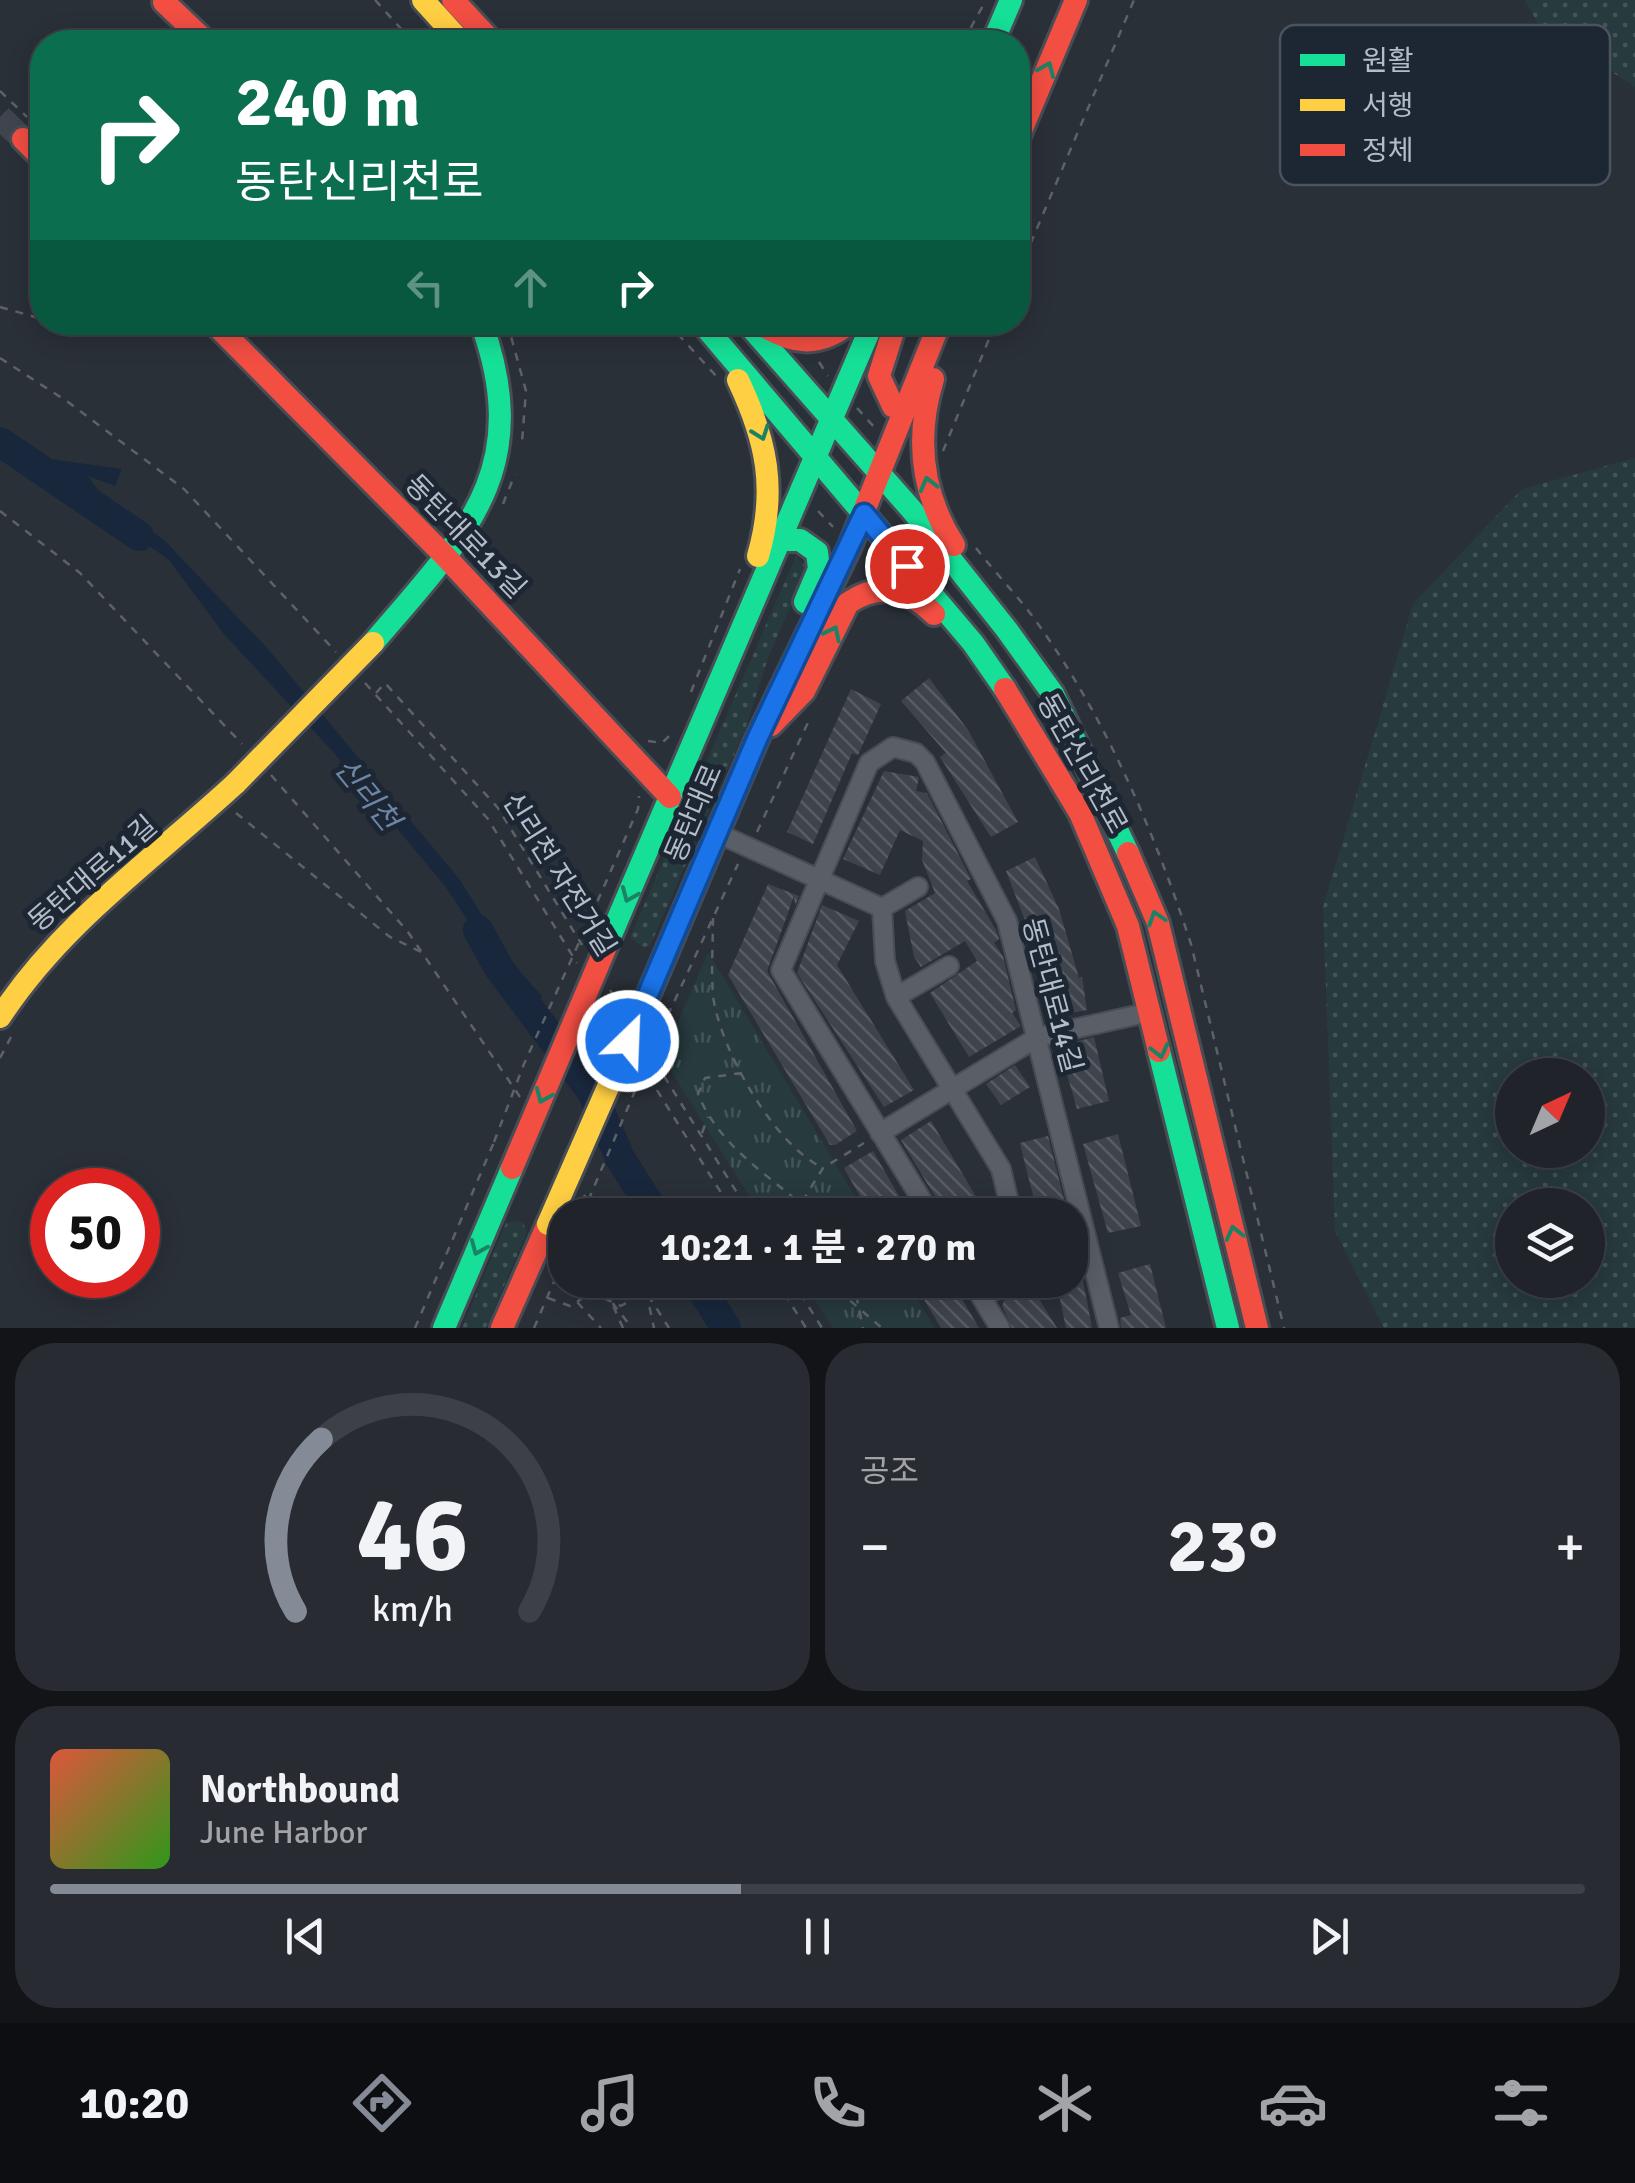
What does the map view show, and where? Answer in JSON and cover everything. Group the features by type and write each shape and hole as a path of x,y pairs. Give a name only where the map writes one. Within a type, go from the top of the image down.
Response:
{"main road":[{"path":"423,0 450,30"},
{"path":"453,0 481,30"},
{"path":"997,30 1011,0"},
{"path":"1030,109 1076,0"},
{"path":"164,2 193,30"},
{"path":"26,129 30,136"},
{"name":"동탄대로13길","path":"226,335 444,555 670,798"},
{"path":"444,555 482,500 503,443 502,383 487,335"},
{"name":"동탄신리천로","path":"712,335 973,643 1028,722 1105,865 1128,926 1228,1328"},
{"name":"동탄신리천로","path":"757,335 879,472 1007,630 1052,694 1080,745 1119,824 1158,923 1258,1328"},
{"path":"779,335 796,345 816,345 838,335"},
{"name":"동탄대로","path":"444,1328 670,798 700,700 780,540 867,335"},
{"path":"891,335 876,372 882,394 894,406 905,406"},
{"name":"동탄대로","path":"502,1328 548,1224 632,1006 717,833 757,739 864,514 935,335"},
{"path":"947,335 923,403 925,482 947,537 986,589 1007,630"},
{"path":"700,700 766,533 774,482 764,437 720,344"},
{"path":"757,739 775,672 819,569 817,552 800,540 780,540"},
{"name":"동탄대로11길","path":"7,1024 72,923 197,821 238,793 373,643 444,555"},
{"path":"757,739 804,691 848,602 876,588 893,588 922,600 1000,700 1028,722"}],"street":[{"name":"동탄대로14길","path":"920,1198 781,970 869,763 893,747 916,753 1007,921 1109,1328"},
{"path":"717,833 882,908"},
{"path":"882,908 918,887"},
{"path":"882,908 886,961 896,997 1001,1169 1008,1198"},
{"path":"896,997 949,966"},
{"path":"880,1133 1038,1036 1150,1012"},
{"path":"982,1298 1000,1328"}],"path":[{"path":"374,0 402,30"},
{"path":"970,30 986,0"},
{"path":"1030,244 1134,0"},
{"path":"1,91 26,129"},
{"path":"0,307 30,316"},
{"path":"511,335 526,391 520,453"},
{"path":"679,335 728,389"},
{"path":"942,454 991,335"},
{"path":"0,358 68,402 184,489 337,653"},
{"path":"500,511 517,466"},
{"path":"0,510 80,573 242,744"},
{"path":"700,700 706,647 744,560"},
{"path":"362,680 488,820 580,968"},
{"name":"신리천 자전거길","path":"375,694 385,683 498,808 591,959"},
{"path":"589,1198 729,877 750,848 814,711"},
{"path":"639,736 662,743 674,733 682,715"},
{"path":"268,772 422,952 524,1104"},
{"path":"415,1328 524,1064 638,810 638,792"},
{"path":"238,793 232,810 390,937 422,952"},
{"path":"713,914 714,998 743,1073 788,1146 823,1168"},
{"name":"신리천 자전거길","path":"601,975 632,1006"},
{"path":"601,1001 622,1034"},
{"path":"0,1058 7,1024"},
{"path":"641,1039 741,1198"},
{"path":"632,1050 724,1198"},
{"path":"743,1073 705,1078 698,1094 709,1116 760,1175 793,1198"},
{"path":"701,1135 709,1116"},
{"path":"805,1198 823,1168 880,1133"},
{"path":"576,1183 586,1198"},
{"path":"534,1328 547,1297 570,1306 590,1292 622,1306 635,1298"},
{"path":"648,1298 654,1328"},
{"path":"650,1298 669,1328"},
{"path":"787,1298 806,1328"},
{"path":"803,1298 822,1328"},
{"path":"846,1298 882,1328"},
{"path":"857,1298 863,1328"},
{"path":"577,1302 601,1328"},
{"path":"611,1302 623,1328"},
{"path":"611,1302 632,1328"}],"green space":[{"path":"1525,0 1635,0 1635,87 1610,71 1610,25 1538,24"},
{"path":"1635,458 1635,1328 1384,1328 1335,1231 1323,907 1413,604 1522,489"},
{"path":"796,556 804,564 804,575 768,658 745,730 650,946 642,947 630,937"},
{"path":"708,952 856,1198 750,1198 663,1058"},
{"path":"506,1223 523,1223 527,1232 486,1328 462,1328"},
{"path":"814,1298 916,1298 935,1328 833,1328"}],"water":[{"path":"0,430 50,459 122,469 115,486 88,476 103,497 164,540 268,649 460,880 511,962 592,1051 583,1064 499,968 445,886 335,754 223,633 169,560 60,482 0,451"}],"pier":[{"path":"544,991 596,1049 587,1068 580,1068 534,1015"}],"building":[{"path":"929,678 968,730 1018,822 991,837 940,757 946,753 901,701"},
{"path":"851,689 881,704 858,755 852,753 813,844 787,832"},
{"path":"884,771 919,777 916,791 927,793 971,879 967,881 999,939 994,943 1003,956 1016,1010 1012,1013 1021,1026 969,1057 930,993 977,961 965,941 921,967 914,957 905,911 935,893 922,860 923,841 900,830 880,875 843,859"},
{"path":"1035,857 1059,909 1079,978 1082,977 1087,1010 1054,1016 1046,1011 1043,1000 1050,997 1038,954 1006,871"},
{"path":"768,884 799,896 795,906 794,896 767,971 857,1131 835,1145 830,1145 728,975"},
{"path":"822,905 859,921 837,965 914,1090 884,1107 797,973"},
{"path":"1094,1037 1109,1101 1077,1109 1059,1046"},
{"path":"1015,1065 1030,1087 1001,1105 986,1084"},
{"path":"931,1121 977,1198 936,1198 901,1140"},
{"path":"1118,1134 1141,1226 1108,1233 1083,1144"},
{"path":"1048,1136 1064,1198 1034,1198 1020,1143"},
{"path":"873,1151 900,1198 861,1198 844,1168"},
{"path":"1150,1264 1166,1328 1121,1328 1120,1318 1131,1315 1118,1273"},
{"path":"923,1298 962,1298 979,1328 941,1328"},
{"path":"1005,1298 1038,1298 1057,1328 1012,1328 1002,1306"},
{"path":"1060,1298 1086,1298 1092,1328 1066,1328"}],"waterway":[{"name":"신리천","path":"0,442 139,536"},
{"name":"신리천","path":"478,930 499,968 592,1092 620,1158 645,1198"},
{"name":"신리천","path":"707,1298 726,1328"}],"tunnel":[{"path":"0,117 23,139"}],"traffic: fast":[{"path":"998,30 1011,0"},
{"path":"373,643 436,568 482,498 495,461 500,420 496,374 485,335"},
{"path":"712,335 973,643 1005,689"},
{"path":"757,335 911,509 1053,694 1128,853"},
{"path":"608,942 867,335"},
{"path":"780,540 800,540 817,552 819,569 805,602"},
{"path":"1159,1051 1228,1328"},
{"path":"444,1328 512,1168"}],"traffic: slow":[{"path":"423,0 450,30"},
{"path":"738,380 756,424 766,466 767,509 758,556"},
{"path":"644,1005 757,739 809,631"},
{"path":"236,783 373,643"},
{"path":"0,1017 80,921 236,783"},
{"path":"559,1198 644,1005"}],"traffic: jam":[{"path":"453,0 481,30"},
{"path":"1030,109 1076,0"},
{"path":"164,2 193,30"},
{"path":"23,139 30,146"},
{"path":"226,335 444,555 670,797"},
{"path":"781,335 804,340 829,335"},
{"path":"892,335 879,376 893,406 905,406"},
{"path":"809,631 850,546 935,335"},
{"path":"933,379 924,423 924,465 934,505 954,545"},
{"path":"771,725 804,691 848,603 871,592 893,591 914,598 934,614"},
{"path":"1005,689 1080,813 1128,926 1159,1051"},
{"path":"1128,853 1158,923 1257,1328"},
{"path":"512,1168 608,942"},
{"path":"502,1328 548,1224"}],"route":[{"path":"628,1041 757,739 864,514 907,566"}]}
